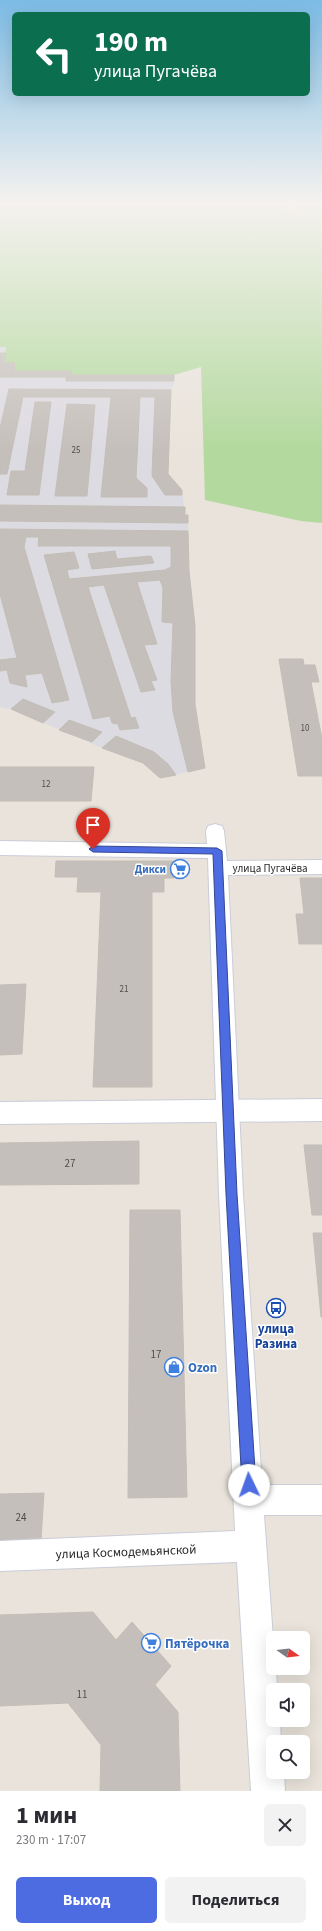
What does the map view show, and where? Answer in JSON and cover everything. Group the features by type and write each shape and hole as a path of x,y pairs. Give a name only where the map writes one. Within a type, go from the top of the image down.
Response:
{"street":[{"name":"улица Пугачёва","path":"0,848 217,850 322,867"},
{"path":"217,850 232,1202 250,1500 251,1546 268,1791"},
{"path":"0,1113 322,1110"},
{"path":"250,1500 322,1500"},
{"name":"улица Космодемьянской","path":"0,1556 251,1546"}],"shaded area":[{"path":"0,347 6,347 4,363 15,363 14,371 71,375 174,375 174,385 171,390 168,474 182,490 185,515 188,515 189,571 195,626 195,704 205,768 160,778 143,763 102,748 11,709 0,707"}],"green space":[{"path":"0,285 322,285 322,523 301,521 205,500 201,367 174,375 71,375 14,371 15,363 4,363 6,347 0,347"}],"building":[{"path":"0,353 6,353 4,363 15,363 14,371 71,371 71,375 174,375 174,381 66,381 66,377 0,377"},
{"path":"9,389 171,390 168,474 182,490 182,495 165,495 152,476 155,397 140,397 136,478 147,488 147,497 101,497 111,397 23,397 7,474 0,474 0,428"},
{"path":"35,402 51,402 39,495 7,495 11,471 25,471"},
{"path":"67,404 95,405 87,496 55,496"},
{"path":"0,505 185,507 185,515 188,515 188,523 0,521"},
{"path":"0,529 188,531 189,571 195,626 195,704 205,768 188,772 173,712 171,681 173,623 162,622 163,588 160,580 137,582 157,644 144,645 157,680 151,681 155,690 141,692 104,585 88,587 131,718 135,717 139,728 120,730 118,724 112,723 110,716 93,719 44,555 74,552 79,568 67,570 69,579 165,570 171,567 171,546 38,546 39,537 26,537 24,547 69,700 52,703 42,673 25,675 27,687 10,683 7,670 0,671 0,660 17,658 0,594"},
{"path":"115,551 117,559 151,556 154,563 92,569 88,554"},
{"path":"279,659 303,659 304,665 315,665 319,682 311,682 322,739 322,776 298,776"},
{"path":"23,699 55,712 43,723 11,709"},
{"path":"69,720 102,732 92,742 59,730"},
{"path":"116,736 154,752 168,764 176,775 160,778 143,763 102,748"},
{"path":"0,767 94,767 91,801 0,801"},
{"path":"56,861 180,861 180,878 164,878 164,892 77,892 78,877 55,877"},
{"path":"300,878 322,878 322,944 299,944 296,914 304,914"},
{"path":"101,892 152,892 152,1087 93,1087"},
{"path":"26,984 22,1054 0,1055 0,985"},
{"path":"139,1141 139,1184 0,1185 0,1143"},
{"path":"304,1145 322,1145 322,1215 312,1215"},
{"path":"130,1210 180,1210 187,1497 128,1498"},
{"path":"313,1233 322,1233 322,1317 321,1317"},
{"path":"44,1493 41,1540 0,1540 0,1494"},
{"path":"93,1612 116,1640 132,1622 171,1666 155,1685 178,1712 180,1791 100,1791 101,1745 68,1703 0,1706 0,1615"}],"place":[{"name":"Дикси","path":"180,869"},
{"name":"улица Разина","path":"276,1308"},
{"name":"Ozon","path":"174,1367"},
{"name":"Пятёрочка","path":"151,1643"}],"route":[{"path":"93,849 217,851 229,1110 231,1194 249,1485"}]}
